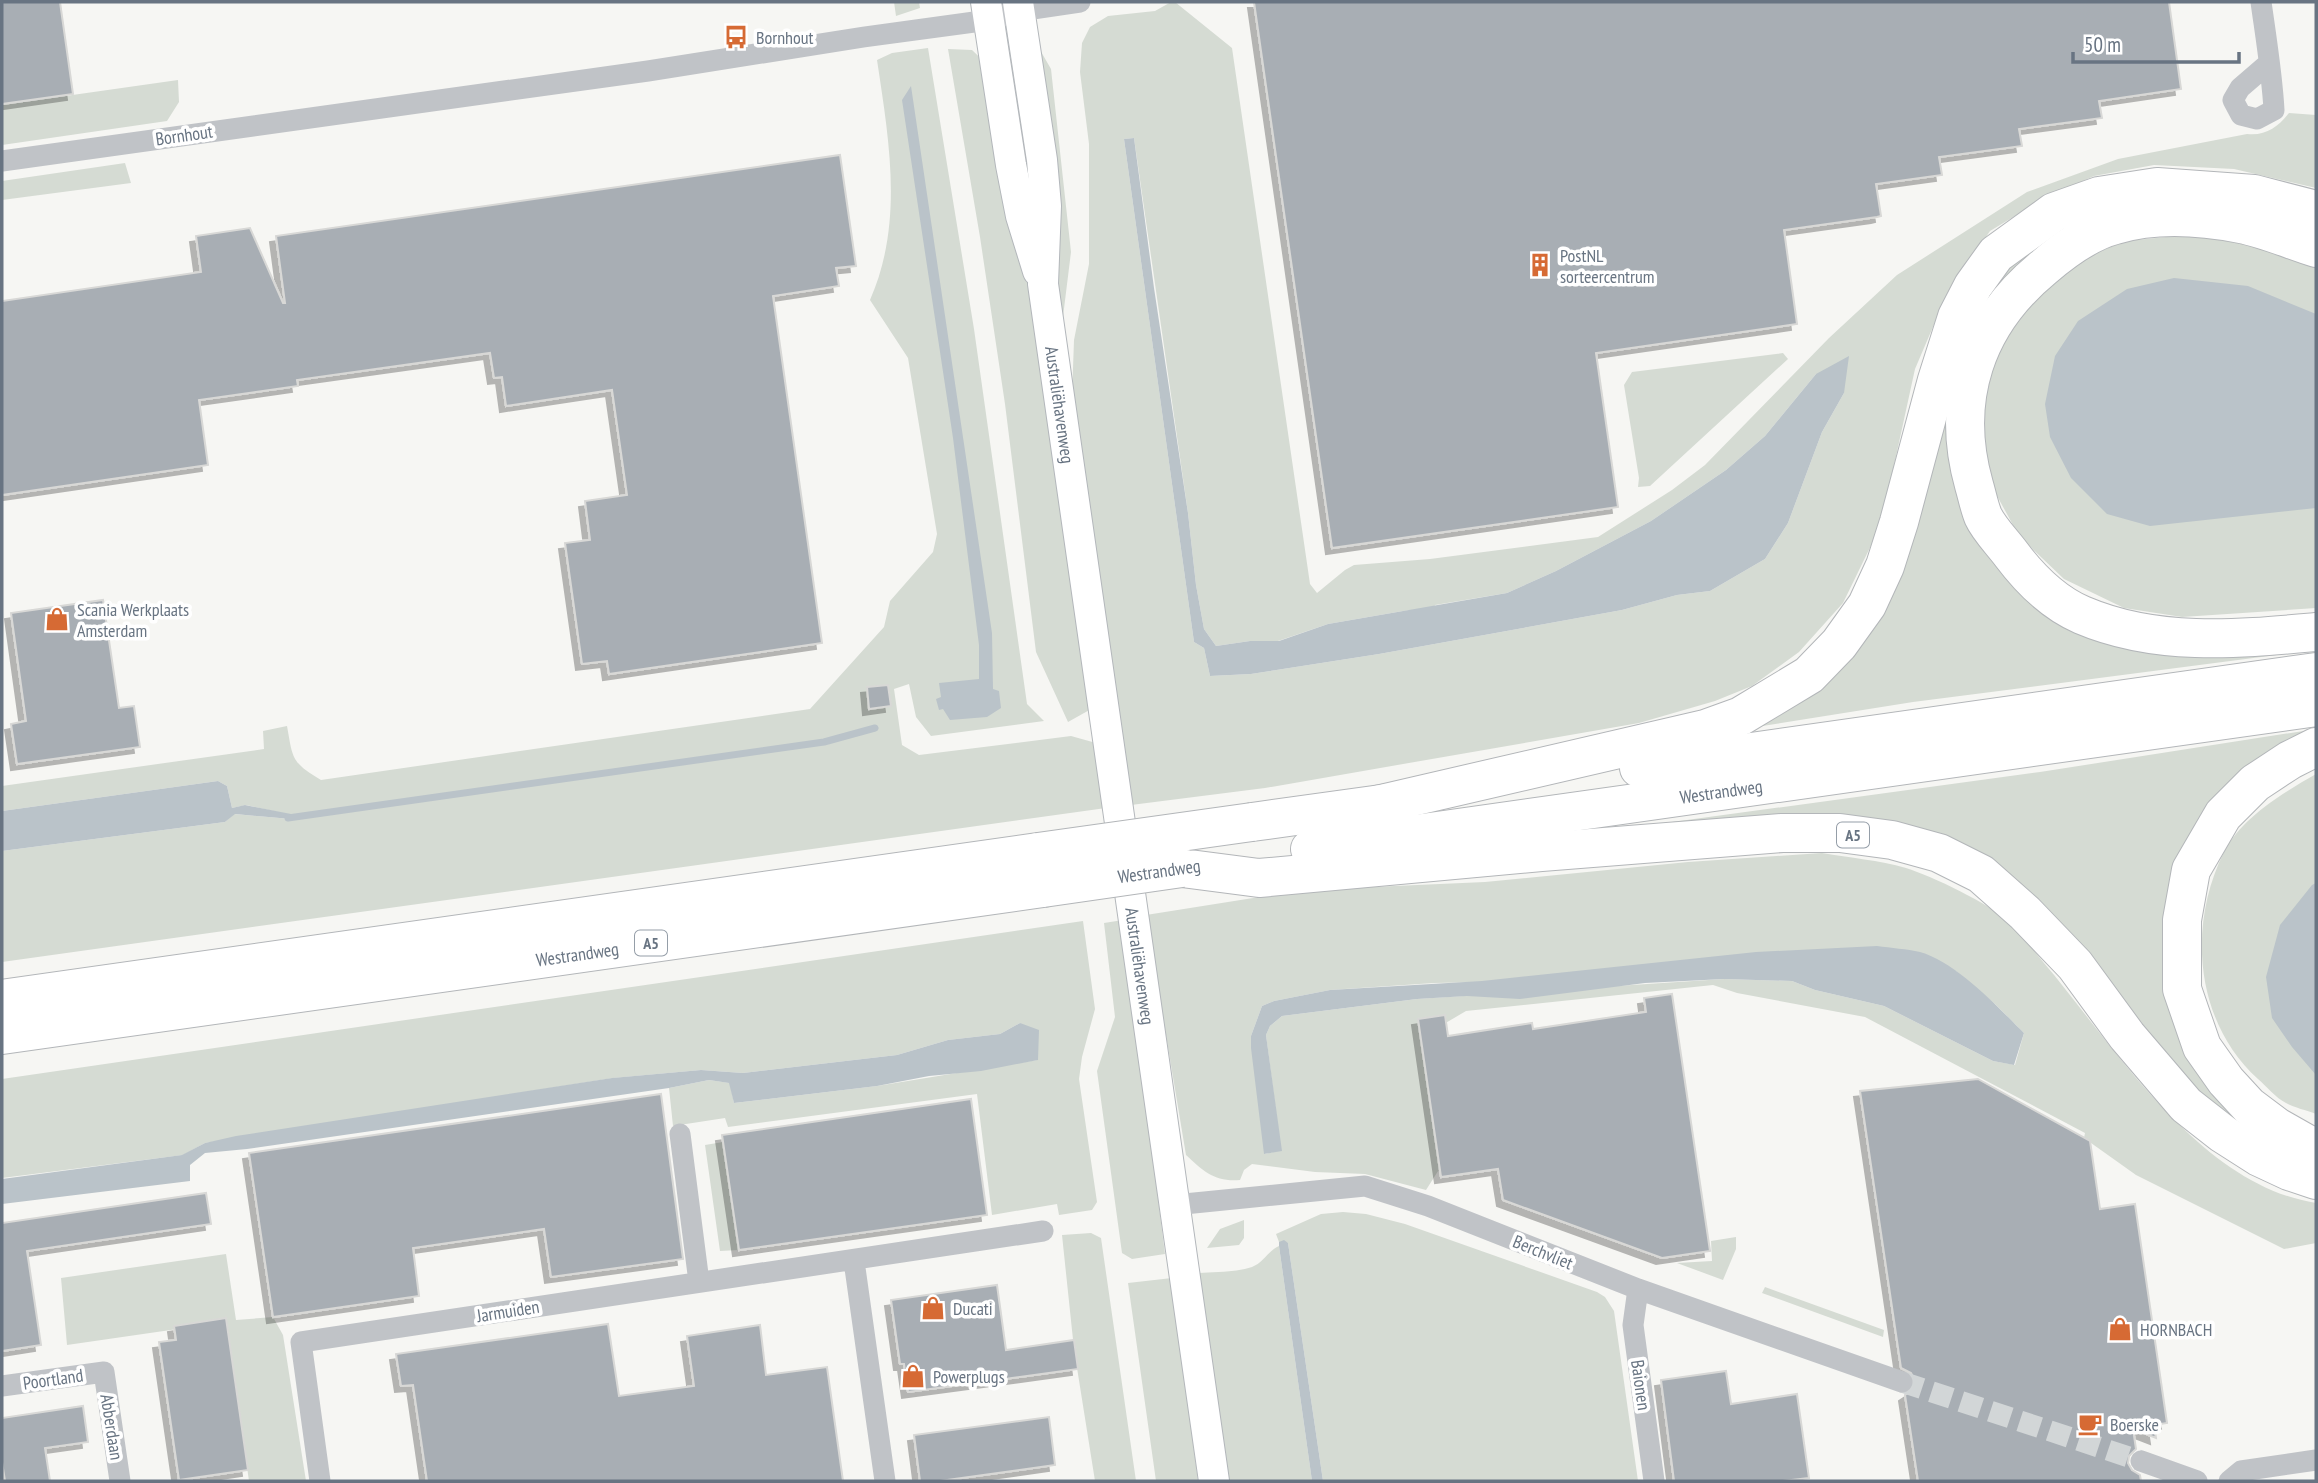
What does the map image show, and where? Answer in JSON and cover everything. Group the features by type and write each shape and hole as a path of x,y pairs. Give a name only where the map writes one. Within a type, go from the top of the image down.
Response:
{"highway":[{"name":"A5","path":"1377,805 1704,729 1741,716 1809,674 1839,645 1867,605 1885,566 1937,380 1957,317 1973,286 1996,254 2054,212 2099,195 2157,187 2254,194 2316,210"},
{"path":"2316,248 2241,224 2171,216 2114,225 2084,238 2034,276 1988,332 1970,376 1966,400 1965,444 1983,517 2028,576 2081,615 2144,635 2185,638 2241,639 2316,632"},
{"name":"Westrandweg","path":"2,1035 1041,870 1182,867 1256,852 1377,805 2316,672"},
{"name":"Westrandweg","path":"2,999 1041,870 1256,852 2316,707"},
{"path":"2316,747 2255,783 2223,815 2191,870 2182,920 2182,989 2202,1047 2226,1081 2249,1106 2277,1127 2307,1144 2316,1146"},
{"name":"A5","path":"1256,852 1541,852 1782,833 1840,833 1892,840 1939,853 1981,874 2075,965 2127,1036 2186,1105 2223,1134 2259,1157 2316,1180"}],"street":[{"path":"1019,6 1080,2"},
{"path":"2261,2 2273,92 2274,110 2257,119 2241,115 2233,100 2240,88 2269,63"},
{"name":"Bornhout","path":"2,161 660,69 864,37 1019,6"},
{"name":"Australiëhavenweg","path":"1019,6 1042,160 1046,206 1043,284 1214,1481"},
{"name":"Australiëhavenweg","path":"988,11 1021,216 1043,284"},
{"path":"680,1134 699,1282"},
{"name":"Berchvliet","path":"1174,1205 1365,1186 1428,1206 1638,1289 1902,1381"},
{"name":"Jarmuiden","path":"320,1481 301,1342 1043,1231"},
{"path":"854,1261 885,1481"},
{"name":"Baionen","path":"1638,1289 1633,1325 1654,1481"},
{"name":"Poortland","path":"2,1386 104,1373"},
{"name":"Abberdaan","path":"104,1373 120,1481"},
{"path":"2230,1481 2241,1471 2316,1460"},
{"path":"2141,1461 2197,1481"}],"shaded area":[{"path":"894,2 919,2 920,8 896,16"},
{"path":"1175,2 1232,48 1310,584 1317,593 1354,565 1430,559 1598,537 1672,490 1705,465 1829,338 1897,275 2027,192 2118,159 2266,132 2289,113 2316,115 2316,188 2234,169 2154,165 2094,176 2043,199 1990,231 1947,294 1915,369 1881,525 1843,603 1799,652 1752,686 1715,701 1639,723 1265,788 1131,805 1072,397 1074,340 1089,264 1089,144 1080,72 1082,43 1090,27 1108,16 1155,11","holes":["1134,138 1204,629 1216,646 1250,641 1278,641 1328,624 1434,608 1435,605 1507,593 1556,571 1651,521 1726,470 1765,436 1816,374 1844,393 1822,432 1788,523 1765,559 1710,591 1677,595 1622,610 1379,654 1251,674 1210,676 1204,648 1194,642 1124,139"]},
{"path":"1036,43 1051,69 1071,252 1060,341"},
{"path":"928,48 974,329 1027,704 1044,721 931,736 916,717 909,684 894,689 902,745 919,755 1071,736 1096,743 1106,808 2,962 2,851 225,822 234,814 291,819 291,815 246,805 232,808 227,786 218,781 2,811 2,786 264,749 263,731 287,726 295,759 304,769 321,780 810,709 884,627 890,601 933,552 937,534 908,358 870,300 881,271 887,241 891,181 877,60 892,53"},
{"path":"948,49 972,50 996,73 1007,128 1093,708 1068,722 1036,652 1005,404"},
{"path":"178,80 179,102 167,121 2,145 2,105"},
{"path":"911,86 992,633 993,689 999,691 1001,708 987,717 950,720 943,709 939,710 936,699 941,697 939,683 979,679 979,645 953,438 902,100"},
{"path":"1134,138 1196,585 1204,629 1216,646 1250,641 1279,641 1328,624 1507,593 1556,571 1651,521 1726,470 1765,436 1816,374 1849,356 1844,393 1822,432 1788,523 1765,559 1710,591 1677,595 1622,610 1379,654 1251,674 1210,676 1204,648 1194,642 1124,139"},
{"path":"125,163 131,183 2,200 2,181"},
{"path":"2275,224 2061,238 1953,408 2041,600 2316,650 1913,702 1718,733 1840,656 1979,297 2037,239"},
{"path":"2186,235 2268,247 2316,264 2316,608 2182,617 2124,608 2064,579 2019,536 1990,483 1982,431 1986,378 2007,329 2073,262 2126,241"},
{"path":"2174,278 2248,286 2316,314 2316,508 2150,526 2107,514 2071,478 2050,437 2045,404 2055,356 2078,321 2127,289"},
{"path":"1783,353 1788,359 1650,486 1638,487 1639,478 1624,385 1632,372"},
{"path":"2316,729 2225,798 2172,976 2277,1135 2228,1124 1964,855 1518,843 2040,772"},
{"path":"2316,774 2316,1114 2289,1105 2279,1098 2237,1056 2221,1030 2210,1002 2202,941 2212,881 2232,839 2264,807"},
{"path":"218,781 227,786 232,808 245,805 291,814 291,819 235,814 225,822 2,851 2,811"},
{"path":"1822,853 1906,868 1945,884 1989,907 2018,932 2130,1071 2197,1141 2234,1170 2274,1191 2316,1203 2316,1243 2284,1249 2136,1175 2084,1138 2085,1133 1865,1017 1737,993 1713,985 1466,1011 1432,1031 1432,1111 1440,1168 1426,1190 1365,1174 1315,1172 1252,1164 1244,1170 1240,1180 1224,1179 1204,1171 1186,1155 1146,915 1304,890 1485,882 1688,862","holes":["1956,971 2024,1033 2015,1065 1993,1061 1884,1006 1815,990 1792,981 1724,979 1417,999 1282,1016 1270,1026 1266,1035 1281,1150 1265,1154 1251,1036 1262,1006 1274,1001 1330,990 1434,983"]},
{"path":"2316,883 2316,1075 2272,1018 2266,977 2280,925"},
{"path":"1123,920 1165,1254 1132,1259 1122,1253 1097,1071 1115,1017 1104,923"},
{"path":"1083,921 1095,1009 1079,1079 1097,1202 1092,1210 1059,1215 1057,1204 992,1215 977,1094 728,1127 725,1118 673,1126 669,1088 709,1080 730,1083 734,1103 877,1086 1037,1060 1020,1023 1000,1034 948,1040 897,1055 743,1073 701,1070 613,1078 205,1143 183,1155 2,1178 2,1079"},
{"path":"1877,946 1915,951 1934,957 1976,986 2024,1033 2014,1065 1993,1061 1884,1006 1815,990 1792,981 1724,979 1645,983 1520,999 1467,996 1417,999 1282,1016 1270,1026 1266,1035 1282,1151 1264,1154 1251,1036 1262,1006 1274,1001 1330,990 1482,981 1756,952"},
{"path":"1020,1023 1039,1030 1038,1060 877,1086 734,1103 729,1083 709,1080 669,1088 205,1153 190,1165 190,1181 2,1204 2,1179 182,1155 205,1143 236,1136 612,1078 701,1070 743,1073 897,1055 948,1040 1000,1034"},
{"path":"723,1142 739,1250 720,1251 705,1145"},
{"path":"1321,1214 1366,1214 1405,1224 1605,1297 1614,1311 1638,1481 1323,1481 1288,1243 1279,1242 1276,1234"},
{"path":"1244,1220 1244,1238 1239,1245 1207,1248 1220,1229"},
{"path":"1091,1233 1101,1238 1136,1481 1095,1481 1074,1349 1062,1235"},
{"path":"1736,1237 1736,1249 1723,1280 1677,1263 1712,1261 1711,1241"},
{"path":"1284,1240 1288,1243 1323,1481 1312,1481 1279,1246 1279,1242"},
{"path":"1279,1246 1312,1481 1229,1481 1199,1273 1252,1267"},
{"path":"226,1254 236,1320 273,1317 283,1335 306,1481 249,1481 226,1322 67,1345 61,1278"},
{"path":"1172,1278 1198,1481 1156,1481 1128,1283"},
{"path":"1765,1287 1884,1330 1883,1337 1762,1293"}],"building":[{"path":"2,2 60,2 73,94 2,104"},
{"name":"PostNL sorteercentrum","path":"1254,2 2169,2 2181,89 2099,101 2102,118 2019,129 2022,146 1939,157 1942,175 1876,184 1881,216 1784,230 1797,324 1596,353 1618,507 1332,548"},
{"path":"840,155 856,266 836,268 839,286 773,296 822,643 609,674 607,661 582,664 565,543 590,540 585,501 627,495 612,390 506,406 502,377 494,378 490,353 297,380 298,386 199,400 208,465 2,495 2,301 201,272 196,236 250,228 285,303 276,236"},
{"path":"103,600 119,708 134,706 140,747 17,764 11,724 26,721 11,613"},
{"path":"888,685 891,706 869,709 867,687"},
{"path":"1672,994 1710,1251 1662,1258 1503,1200 1498,1169 1441,1177 1418,1019 1445,1015 1448,1036 1532,1023 1533,1029 1646,1012 1644,998"},
{"path":"1978,1079 2090,1141 2100,1209 2135,1204 2167,1423 2154,1425 2156,1438 2133,1429 2136,1449 2129,1456 2128,1463 2132,1470 2140,1475 2141,1481 1918,1481 1905,1395 1911,1391 1915,1380 1911,1373 1901,1368 1860,1091"},
{"path":"661,1094 683,1259 551,1277 544,1229 413,1248 419,1296 273,1317 249,1153"},
{"path":"971,1099 987,1215 739,1250 722,1135"},
{"path":"206,1193 211,1224 27,1251 41,1345 2,1351 2,1223"},
{"path":"997,1285 1006,1350 1074,1340 1078,1369 908,1392 904,1364 900,1364 891,1300"},
{"path":"226,1318 248,1470 179,1480 159,1342 176,1340 174,1326"},
{"path":"608,1324 619,1396 694,1386 687,1336 760,1325 766,1375 827,1367 843,1481 427,1481 413,1385 401,1386 396,1354"},
{"path":"1726,1371 1731,1404 1797,1394 1809,1478 1783,1481 1674,1481 1661,1380"},
{"path":"83,1406 88,1442 45,1448 50,1481 5,1481 2,1418"},
{"path":"1049,1417 1055,1465 940,1481 920,1481 914,1435"}],"waterway":[{"path":"288,818 824,742 875,728"}],"tunnel":[{"path":"1902,1382 2141,1461"}],"place":[{"name":"Bornhout","path":"736,37"},
{"name":"PostNL sorteercentrum","path":"1540,265"},
{"name":"Scania Werkplaats Amsterdam","path":"57,619"},
{"name":"Ducati","path":"933,1308"},
{"name":"HORNBACH","path":"2120,1329"},
{"name":"Powerplugs","path":"913,1376"},
{"name":"Boerske","path":"2090,1424"}]}
